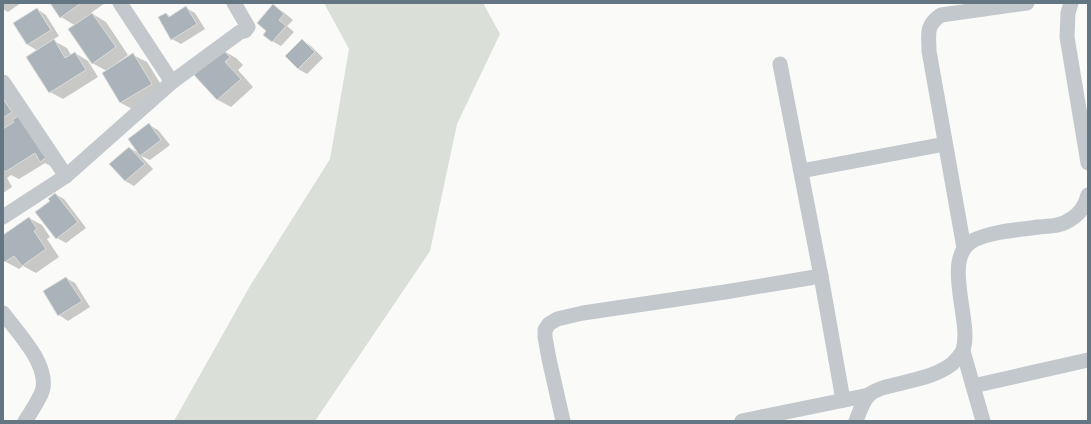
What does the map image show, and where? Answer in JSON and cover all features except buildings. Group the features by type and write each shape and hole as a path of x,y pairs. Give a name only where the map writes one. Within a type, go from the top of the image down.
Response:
{"street":[{"path":"120,3 172,82"},
{"path":"3,217 66,176 172,82 240,32 245,31 248,27 234,3"},
{"path":"964,248 929,51 928,31 933,20 941,14 1027,3"},
{"path":"1071,3 1068,13 1067,37 1085,129 1088,163"},
{"path":"780,64 821,276 843,400"},
{"path":"3,82 66,176"},
{"path":"801,171 945,144"},
{"path":"983,421 963,351 965,337 957,276 959,262 964,248 972,241 988,235 1059,225 1071,220 1080,212 1088,195"},
{"path":"563,421 545,337 545,330 549,324 557,319 577,314 821,276"},
{"path":"3,313 38,360 42,375 43,389 26,421"},
{"path":"742,421 869,395 884,387 926,377 943,371 955,361 963,351"},
{"path":"973,386 1088,360"},
{"path":"856,421 869,395"}],"shaded area":[{"path":"324,3 483,3 500,34 457,124 430,251 315,421 174,421 250,286 330,159 349,49"}]}
